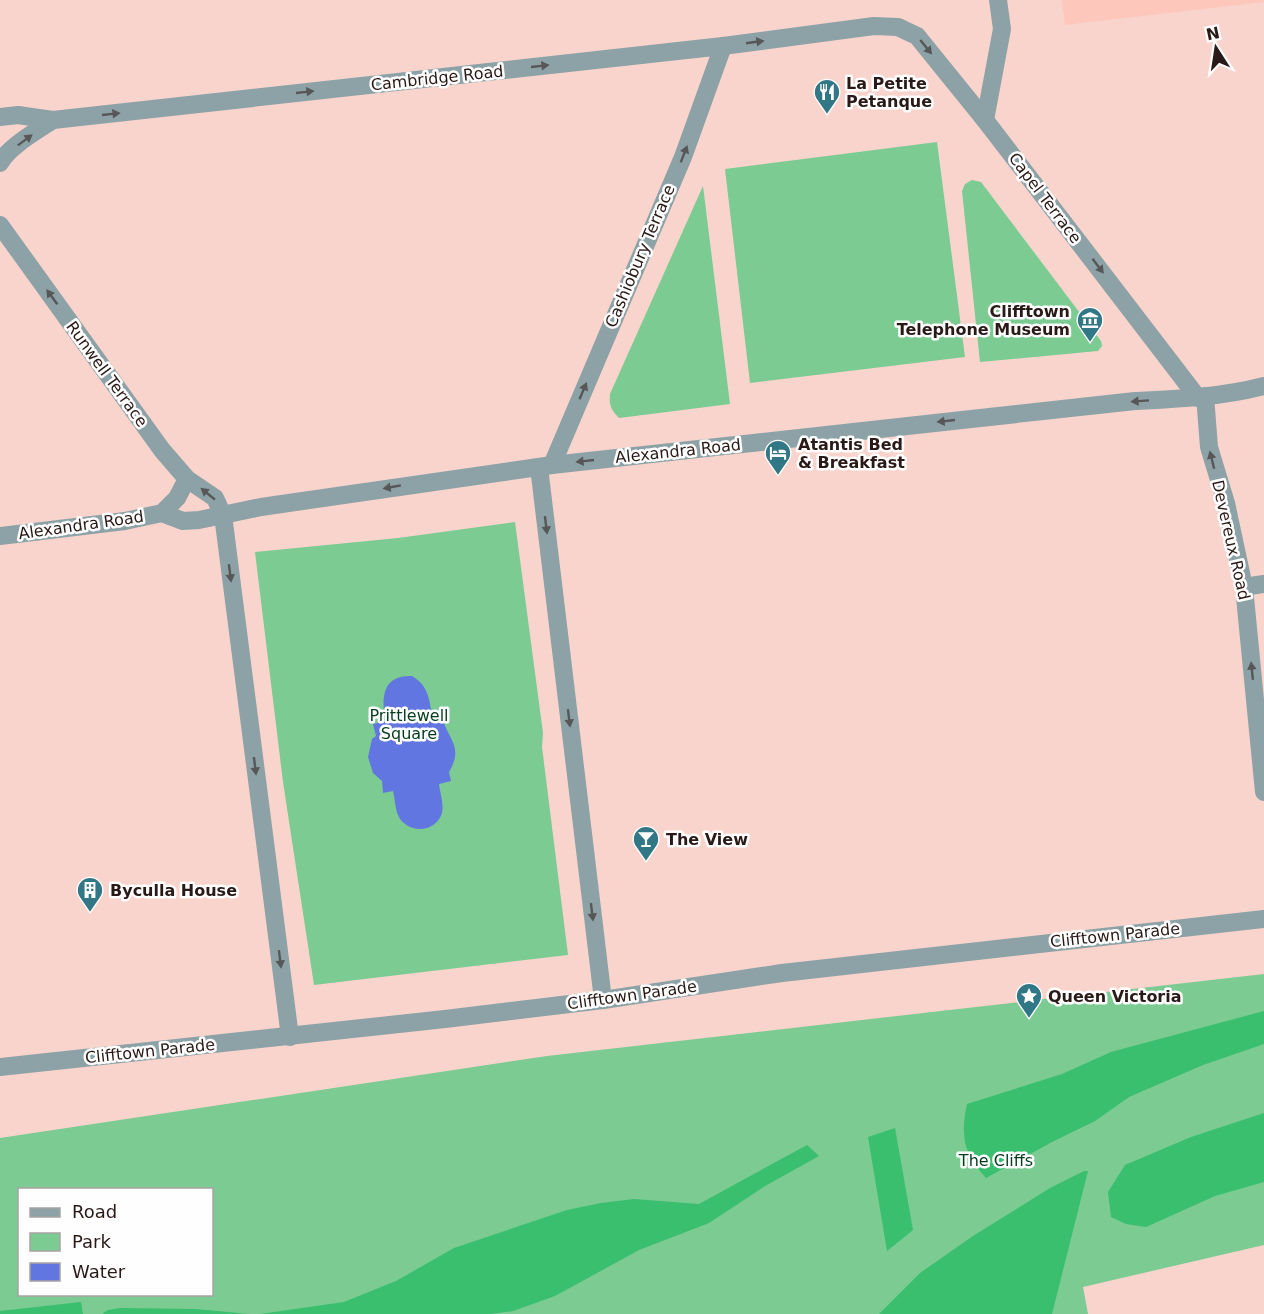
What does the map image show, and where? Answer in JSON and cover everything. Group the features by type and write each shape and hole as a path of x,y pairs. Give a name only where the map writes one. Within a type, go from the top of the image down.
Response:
{"street":[{"path":"985,120 1002,29 998,0"},
{"name":"Capel Terrace","path":"874,26 898,27 917,36 1202,397"},
{"name":"Cambridge Road","path":"0,117 18,115 53,120 723,46 874,26"},
{"name":"Cashiobury Terrace","path":"545,466 683,157 723,46"},
{"path":"0,163 25,139 53,120"},
{"name":"Runwell Terrace","path":"0,225 162,450 188,478 215,498 223,515"},
{"name":"Alexandra Road","path":"162,513 183,521 199,520 390,487 545,466 1134,401 1202,397 1264,386"},
{"name":"Devereux Road","path":"1202,397 1209,447 1226,503 1244,586 1264,792"},
{"path":"545,466 603,1000"},
{"name":"Alexandra Road","path":"0,536 125,521 162,513 177,498 188,478"},
{"path":"223,515 290,1037"},
{"path":"1244,586 1264,584"},
{"name":"Clifftown Parade","path":"0,1067 290,1037 603,1000 782,973 1264,919"}],"shaded area":[{"path":"1062,0 1264,0 1264,2 1065,25"}],"green space":[{"path":"937,142 965,357 750,383 725,169"},
{"path":"972,180 981,182 1101,341 1102,346 1098,351 980,362 962,191 965,184"},
{"path":"703,186 730,404 619,418 611,407 610,394"},
{"name":"Prittlewell Square","path":"515,522 543,733 542,747 568,955 314,985 283,782 255,552 398,538"},
{"name":"The Cliffs","path":"1264,974 1264,1245 1083,1287 1088,1314 0,1314 0,1138 547,1056"},
{"path":"1264,1011 1264,1044 1203,1065 1129,1097 1095,1121 986,1178 968,1153 964,1136 967,1104 1062,1074 1111,1052"},
{"path":"1264,1113 1264,1182 1215,1196 1146,1227 1126,1224 1111,1217 1108,1192 1125,1165 1191,1137"},
{"path":"895,1128 913,1230 887,1251 868,1137"},
{"path":"807,1145 819,1156 765,1186 709,1223 639,1250 555,1296 513,1311 490,1314 260,1314 344,1302 396,1281 454,1248 567,1210 634,1199 699,1204"},
{"path":"1088,1171 1052,1314 879,1314 920,1273 973,1236 1050,1188"},
{"path":"81,1302 83,1314 0,1314 0,1311"},
{"path":"120,1308 196,1309 249,1314 102,1314 108,1310"}],"water":[{"path":"412,676 425,688 432,717 442,715 455,748 449,772 451,781 439,784 442,813 434,824 423,829 410,827 400,819 393,791 383,793 382,781 373,773 368,757 372,739 376,736 373,724 385,721 384,697 389,684 402,677"}],"place":[{"name":"La Petite Petanque","path":"827,115"},
{"name":"Clifftown Telephone Museum","path":"1090,343"},
{"name":"Atantis Bed & Breakfast","path":"778,476"},
{"name":"The View","path":"646,862"},
{"name":"Byculla House","path":"90,913"},
{"name":"Queen Victoria","path":"1029,1019"}]}
